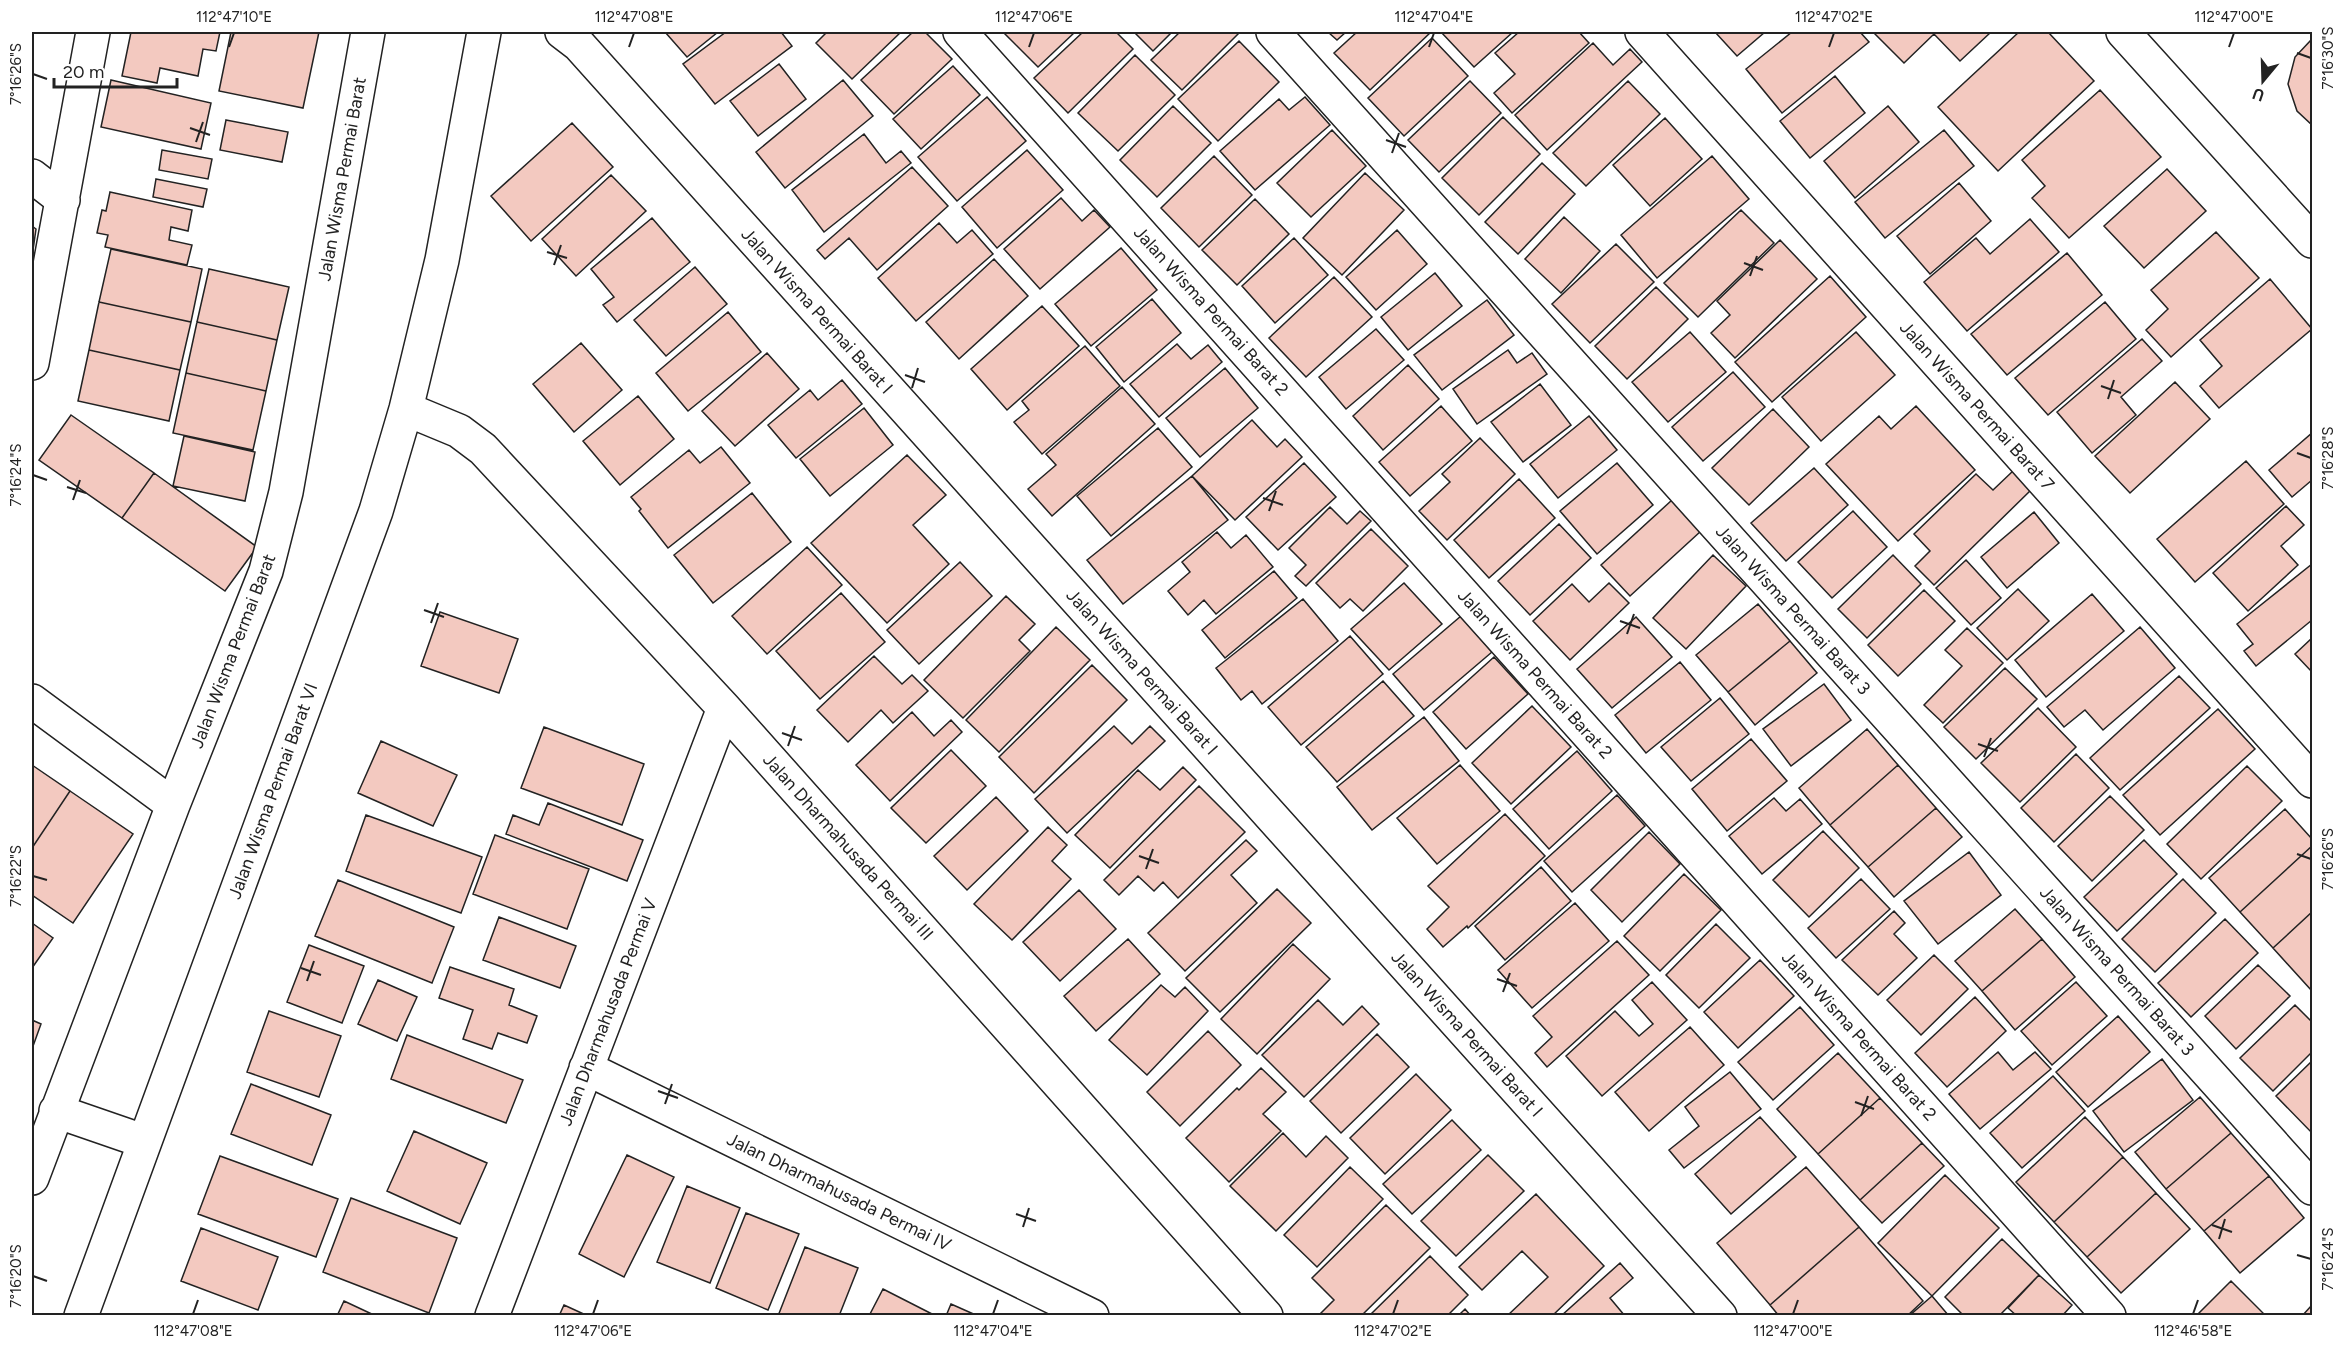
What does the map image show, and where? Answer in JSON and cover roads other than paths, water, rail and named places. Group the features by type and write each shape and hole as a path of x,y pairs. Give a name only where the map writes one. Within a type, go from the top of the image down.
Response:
{"street":[{"path":"32,363 93,32"},
{"name":"Jalan Wisma Permai Barat","path":"32,1178 173,806 266,571 286,492 368,32"},
{"name":"Jalan Wisma Permai Barat VI","path":"81,1316 143,1141 376,511 406,409 442,260 484,32"},
{"name":"Jalan Wisma Permai Barat I","path":"562,32 587,54 1720,1316"},
{"name":"Jalan Wisma Permai Barat 2","path":"960,32 2109,1316"},
{"name":"Jalan Wisma Permai Barat 3","path":"1272,32 2313,1188"},
{"name":"Jalan Wisma Permai Barat 7","path":"1642,32 2313,781"},
{"path":"2123,32 2313,241"},
{"path":"32,176 63,200"},
{"name":"Jalan Dharmahusada Permai III","path":"406,409 459,431 483,449 724,708 1266,1316"},
{"path":"32,701 173,806"},
{"name":"Jalan Dharmahusada Permai V","path":"492,1316 724,708"},
{"name":"Jalan Dharmahusada Permai IV","path":"586,1068 1092,1316"},
{"path":"56,1111 143,1141"}]}
